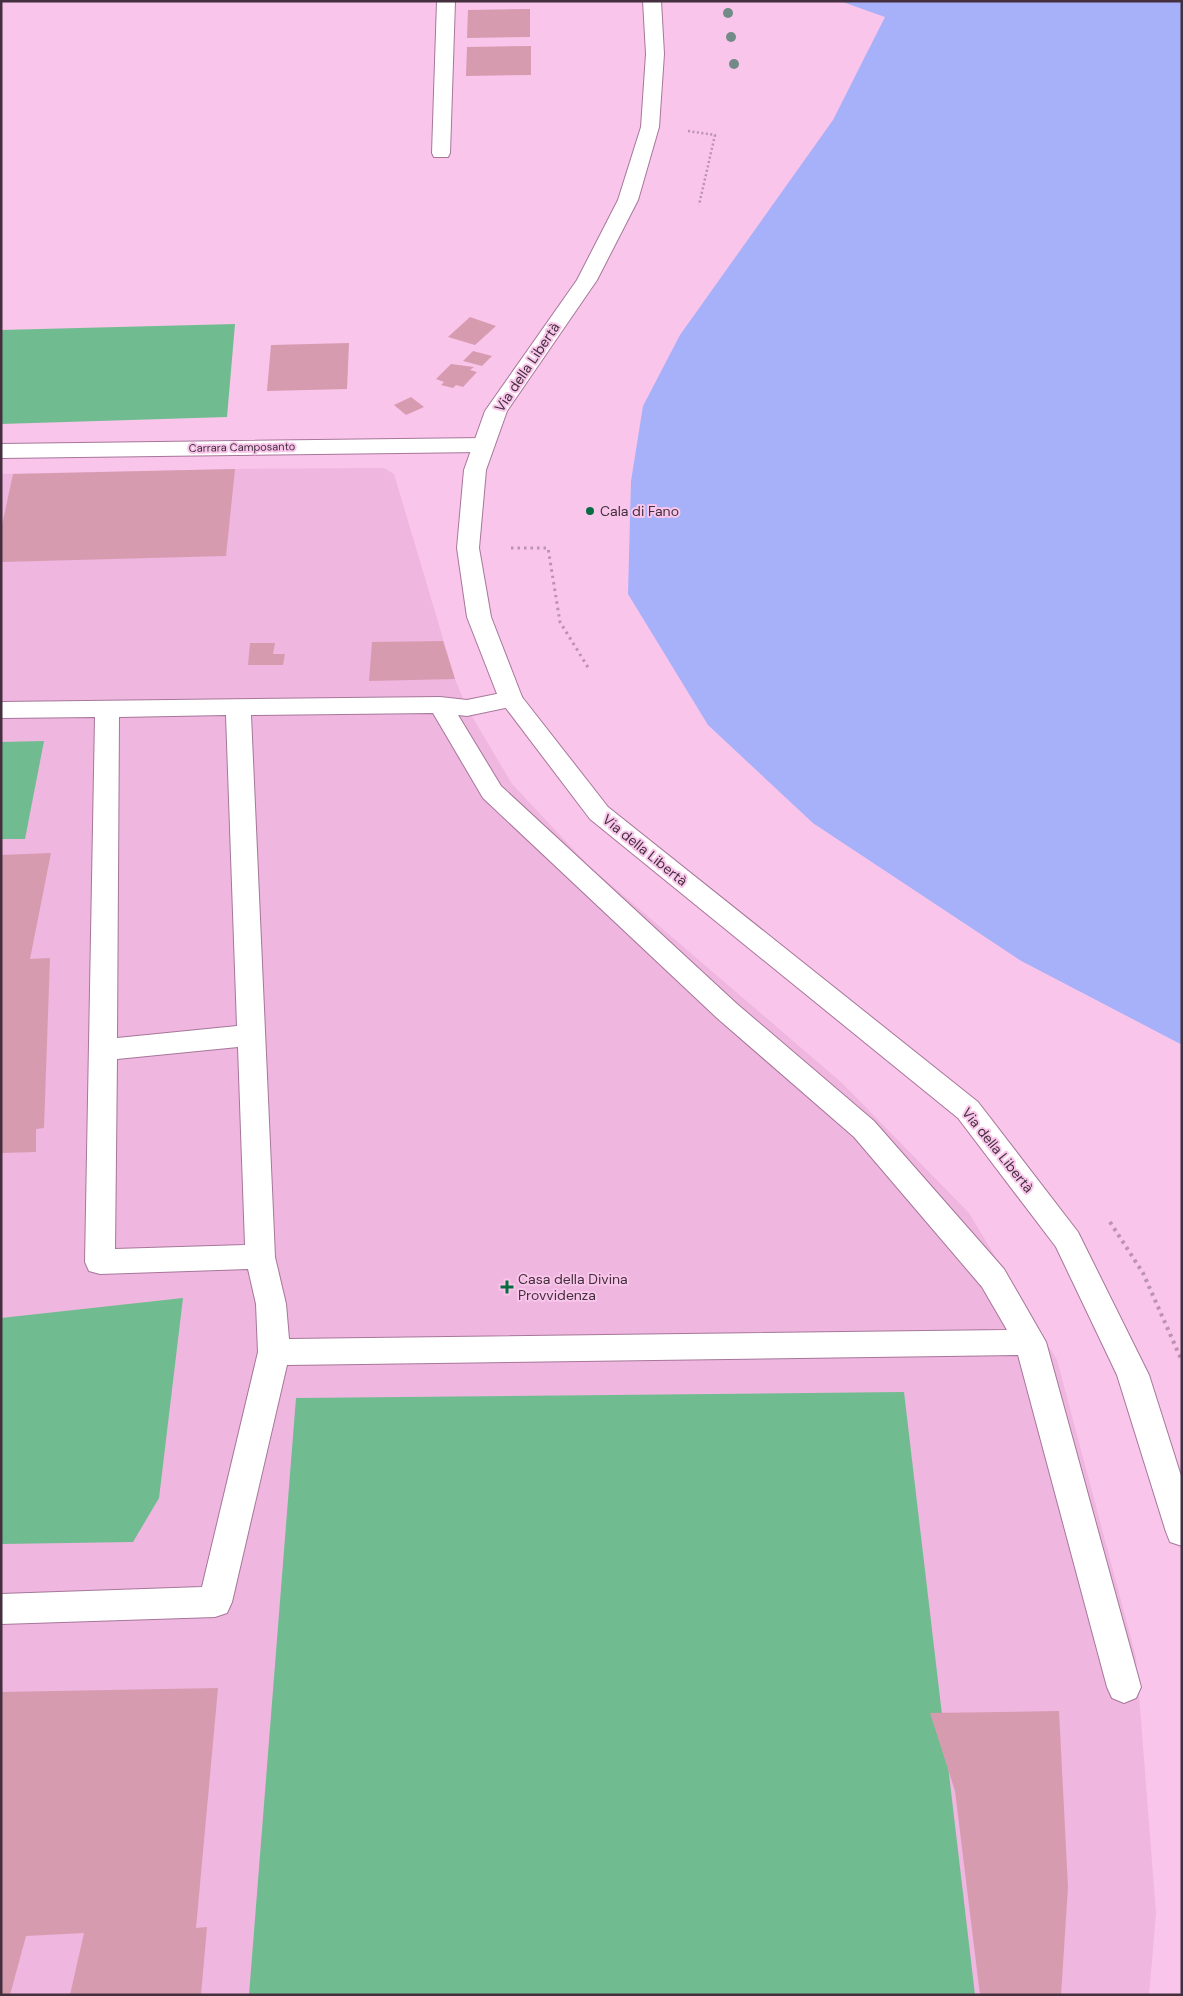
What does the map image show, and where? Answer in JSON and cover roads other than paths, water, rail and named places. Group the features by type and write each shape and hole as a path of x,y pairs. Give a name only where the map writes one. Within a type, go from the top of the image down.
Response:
{"street":[{"path":"441,153 446,1"},
{"name":"Via della Libertà","path":"652,1 655,54 650,127 628,200 587,280 496,411 475,470 468,548 479,617 512,699 599,813 968,1110 1067,1240 1132,1375 1182,1532"},
{"name":"Carrara Camposanto","path":"1,451 483,445"},
{"path":"1,710 440,705 467,708 512,699"},
{"path":"440,705 492,792 727,1011 864,1129 993,1278 1030,1342 1124,1687"},
{"path":"1,1609 214,1602 274,1352 271,1304 260,1257 238,707"},
{"path":"107,709 100,1262 260,1257"},
{"path":"103,1050 251,1035"},
{"path":"274,1352 1030,1342"}],"water":[{"path":"840,1 1182,1 1182,1045 1021,961 814,824 708,725 628,594 631,481 643,406 680,335 833,120 885,17"}],"place":[{"name":"Cala di Fano","path":"590,511"},
{"name":"Casa della Divina Provvidenza","path":"507,1287"}]}
